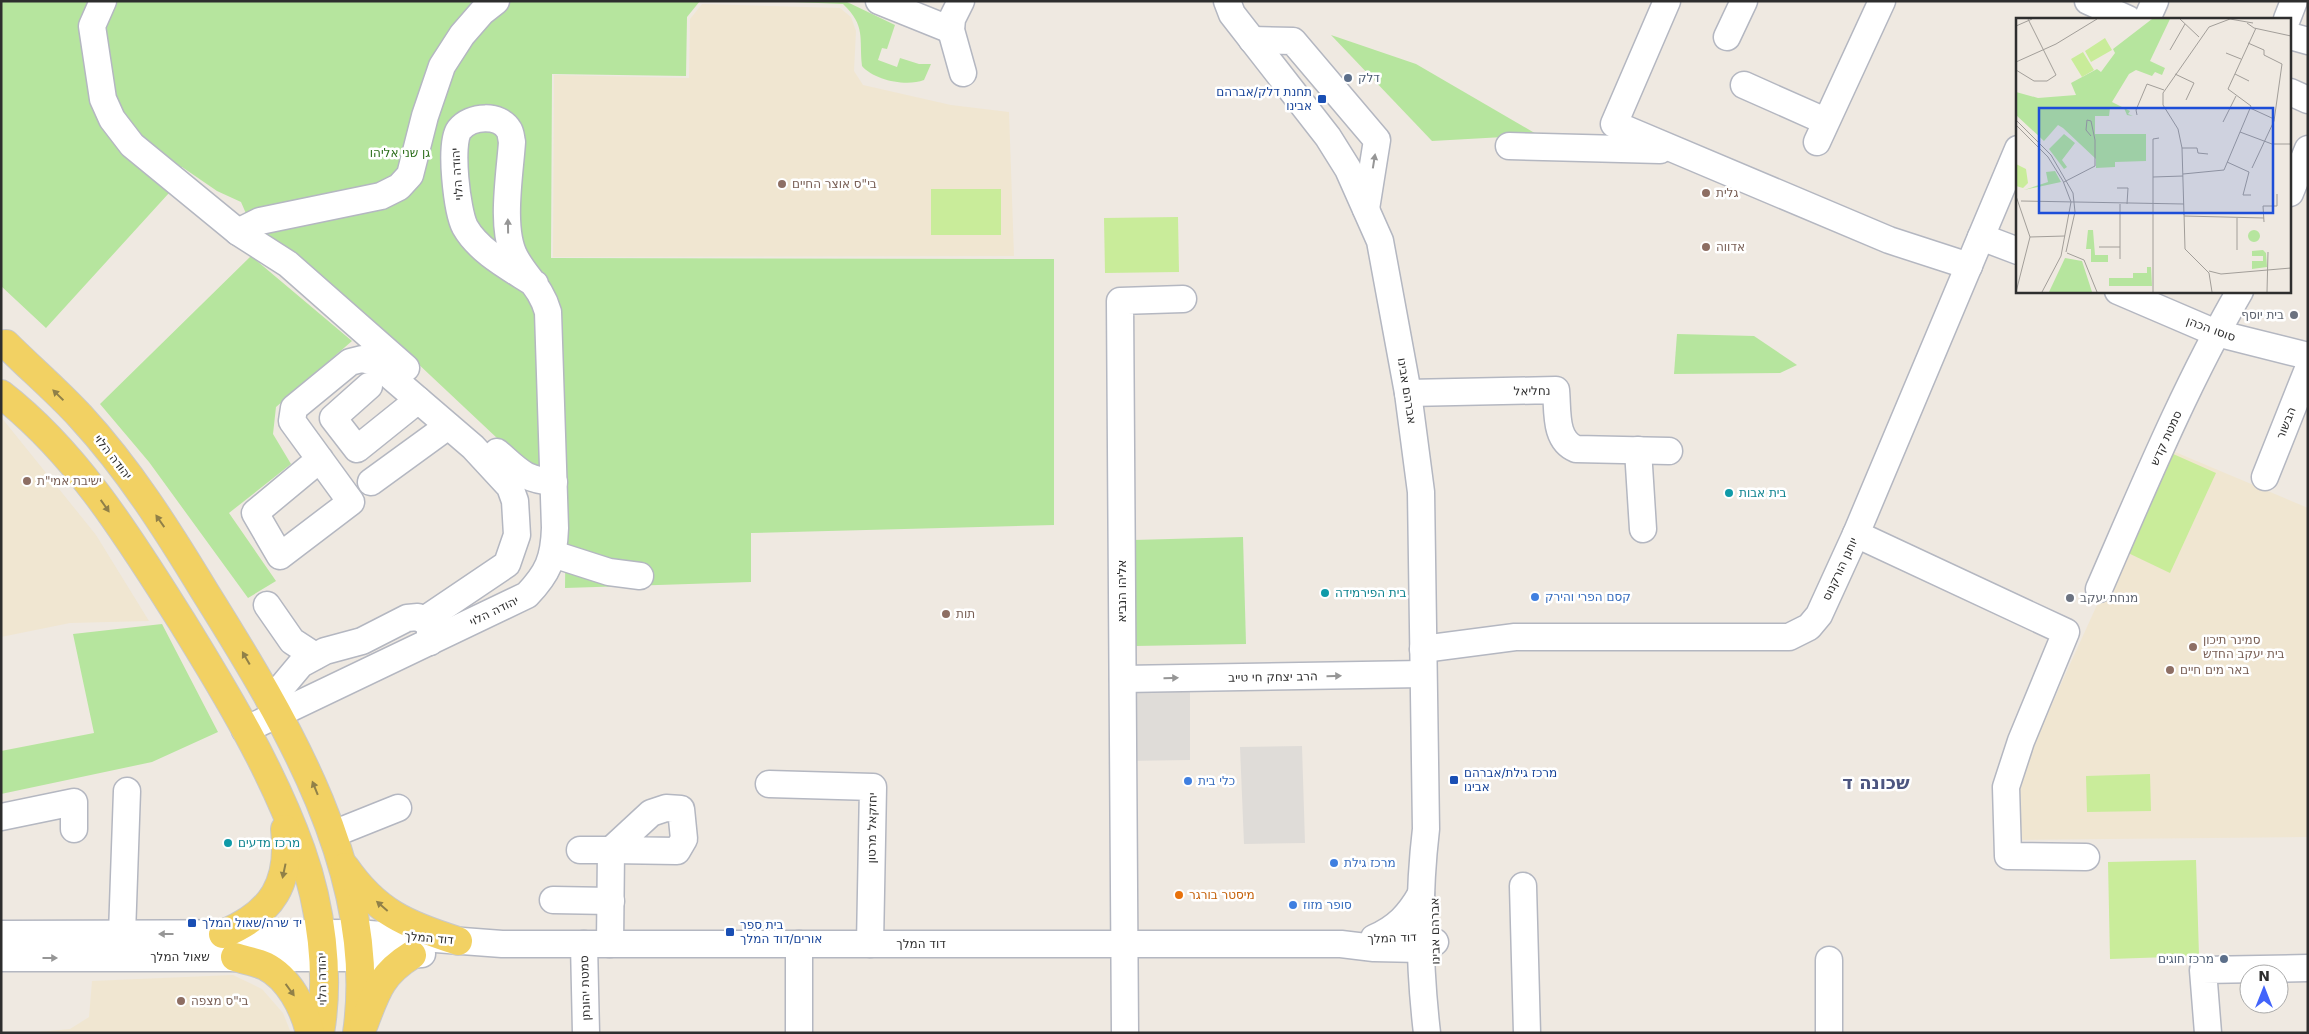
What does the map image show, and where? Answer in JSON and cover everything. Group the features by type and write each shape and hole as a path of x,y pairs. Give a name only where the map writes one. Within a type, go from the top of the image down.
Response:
{"main road":[{"name":"יהודה הלוי","path":"3,342 81,417 121,466 172,539 274,708 312,782 333,834 347,882 357,946 357,1033"},
{"name":"יהודה הלוי","path":"1,394 28,415 53,440 93,488 142,558 207,663 245,730 283,806 301,851 312,890 321,946 320,1033"},
{"path":"283,806 287,858 277,894 256,916 244,925 229,946 278,975 294,995 310,1033"},
{"path":"342,862 353,879 395,916 417,928 458,940"},
{"path":"361,1033 373,1000 388,974 396,964 412,955"}],"street":[{"path":"103,1 92,26 103,99 112,119 132,145 238,232 288,264 381,345 524,475 535,481 554,482"},
{"path":"238,232 260,221 381,196 398,187 410,174 425,116 442,66 462,35 482,12 496,1"},
{"path":"879,1 951,30"},
{"path":"961,1 952,19 951,30 963,73"},
{"name":"אברהם אבינו","path":"1227,1 1232,14 1328,137 1348,169 1380,242 1408,393 1420,492 1426,829 1420,894 1426,943 1429,1033"},
{"path":"1667,1 1614,124 1889,240 1969,266"},
{"path":"1727,37 1744,1"},
{"path":"1744,85 1821,132 1882,1"},
{"path":"2074,18 2081,1"},
{"path":"2088,1 2126,18"},
{"path":"2146,18 2155,1"},
{"path":"2287,18 2294,1"},
{"path":"2292,37 2308,41"},
{"path":"1252,40 1293,41 1377,140 1366,209"},
{"path":"2292,93 2308,100"},
{"name":"יהודה הלוי","path":"245,730 274,708 430,633 527,595 543,578 553,554 555,528 550,323 544,297 535,284 514,256 508,240 507,225 512,142 509,130 499,121 485,118 471,121 459,130 455,141 459,213 465,227 476,241 493,256 535,284"},
{"path":"1510,146 1676,150"},
{"path":"2292,188 2308,149"},
{"name":"יוחנן הורקנוס","path":"1423,662 1515,637 1789,637 1809,627 1819,615 1856,534 2016,154"},
{"path":"1981,237 2016,251"},
{"name":"סוסו הכהן","path":"2120,292 2216,333 2308,356"},
{"name":"סמטת קדש","path":"2099,589 2164,440 2216,333 2239,292"},
{"name":"אליהו הנביא","path":"1125,1033 1120,301 1183,299"},
{"path":"320,459 292,421 294,408 350,362 362,359 374,362 418,400 472,447 510,487 515,500 517,535 507,564 430,616 430,633"},
{"name":"הבשור","path":"2265,477 2308,369"},
{"path":"369,386 333,418 357,449 418,400"},
{"name":"נחליאל","path":"1408,393 1556,390 1560,435 1567,446 1576,450 1668,451"},
{"path":"371,482 448,426"},
{"path":"1638,450 1642,529"},
{"path":"1856,534 2066,632 2021,741 2006,788 2008,856 2086,857"},
{"path":"553,554 609,572 640,576"},
{"path":"266,605 292,641 315,656"},
{"path":"274,708 301,664 324,651 362,641 407,618 418,617 430,633"},
{"name":"הרב יצחק חי טייב","path":"1123,679 1423,662"},
{"name":"יחזקאל מרטון","path":"769,784 873,787 870,944"},
{"path":"122,934 127,791"},
{"path":"1,817 74,802 74,830"},
{"path":"333,834 398,808"},
{"name":"אברהם אבינו","path":"1426,829 1433,875 1423,996 1429,1033"},
{"path":"580,850 612,850 610,944"},
{"path":"1523,886 1527,1033"},
{"path":"1420,894 1403,921 1370,942 1402,968 1416,984 1423,996"},
{"path":"553,900 611,901"},
{"name":"שאול המלך","path":"1,934 122,934 229,946"},
{"name":"דוד המלך","path":"357,946 458,940 502,944 1426,943"},
{"name":"דוד המלך","path":"357,946 412,955 502,944"},
{"name":"סמטת יהונתן","path":"584,944 586,1033"},
{"path":"799,944 799,1033"},
{"name":"שאול המלך","path":"1,958 229,946 357,946"},
{"path":"1829,960 1829,1033"},
{"path":"2208,1033 2203,970 2308,968"}],"shaded area":[{"name":"בי\"ס אוצר החיים","path":"702,4 840,8 851,17 856,31 854,71 863,85 951,105 1009,112 1014,256 553,257 554,75 689,78 690,19"},
{"name":"ישיבת אמי\"ת","path":"1,417 96,535 149,621 70,623 1,637"},
{"name":"סמינר תיכון בית יעקב החדש","path":"2168,449 2308,508 2308,837 2014,840 2015,785"},
{"path":"1190,678 1190,760 1124,761 1123,679"},
{"path":"1302,746 1305,843 1244,844 1240,747"},
{"name":"בי\"ס מצפה","path":"233,975 262,989 283,1013 291,1033 28,1033 70,1029 89,1017 92,981"}],"green space":[{"name":"גן שני אליהו","path":"1,1 700,1 687,17 686,76 552,74 551,258 1054,259 1054,525 751,533 751,582 565,588 566,503 414,360 254,232 241,202 217,191 182,167 169,193 46,328 1,286"},
{"path":"769,1 845,1 895,25 887,49 882,48 878,60 897,67 900,58 919,64 931,64 924,80 908,83 891,81 867,71 862,66 861,39 858,26 843,4"},
{"path":"1331,35 1416,64 1538,135 1432,141"},
{"path":"931,189 1001,189 1001,235 931,235"},
{"path":"1178,217 1179,272 1105,273 1104,218"},
{"path":"251,256 352,341 276,407 273,434 291,464 229,513 276,581 248,598 149,462 100,404"},
{"path":"1677,334 1754,336 1797,365 1780,373 1674,374"},
{"path":"2171,453 2216,473 2170,573 2126,552"},
{"path":"1243,537 1246,644 1135,646 1133,540"},
{"path":"162,624 218,732 152,762 1,794 1,751 94,733 73,634"},
{"path":"2150,774 2151,811 2087,812 2086,776"},
{"path":"2196,860 2199,956 2110,959 2108,862"}],"place":[{"name":"דלק","path":"1348,78"},
{"name":"תחנת דלק/אברהם אבינו","path":"1322,99"},
{"name":"בי\"ס אוצר החיים","path":"782,184"},
{"name":"גלית","path":"1706,193"},
{"name":"אדווה","path":"1706,247"},
{"name":"בית יוסף","path":"2294,315"},
{"name":"ישיבת אמי\"ת","path":"27,481"},
{"name":"בית אבות","path":"1729,493"},
{"name":"בית הפירמידה","path":"1325,593"},
{"name":"קסם הפרי והירק","path":"1535,597"},
{"name":"מנחת יעקב","path":"2070,598"},
{"name":"תות","path":"946,614"},
{"name":"סמינר תיכון בית יעקב החדש","path":"2193,647"},
{"name":"באר מים חיים","path":"2170,670"},
{"name":"מרכז גילת/אברהם אבינו","path":"1454,780"},
{"name":"כלי בית","path":"1188,781"},
{"name":"מרכז מדעים","path":"228,843"},
{"name":"מרכז גילת","path":"1334,863"},
{"name":"מיסטר בורגר","path":"1179,895"},
{"name":"סופר מזוז","path":"1293,905"},
{"name":"יד שרה/שאול המלך","path":"192,923"},
{"name":"בית ספר אורים/דוד המלך","path":"730,932"},
{"name":"מרכז חוגים","path":"2224,959"},
{"name":"בי\"ס מצפה","path":"181,1001"}],"district":[{"name":"שכונה ד","path":"1876,783"}]}
